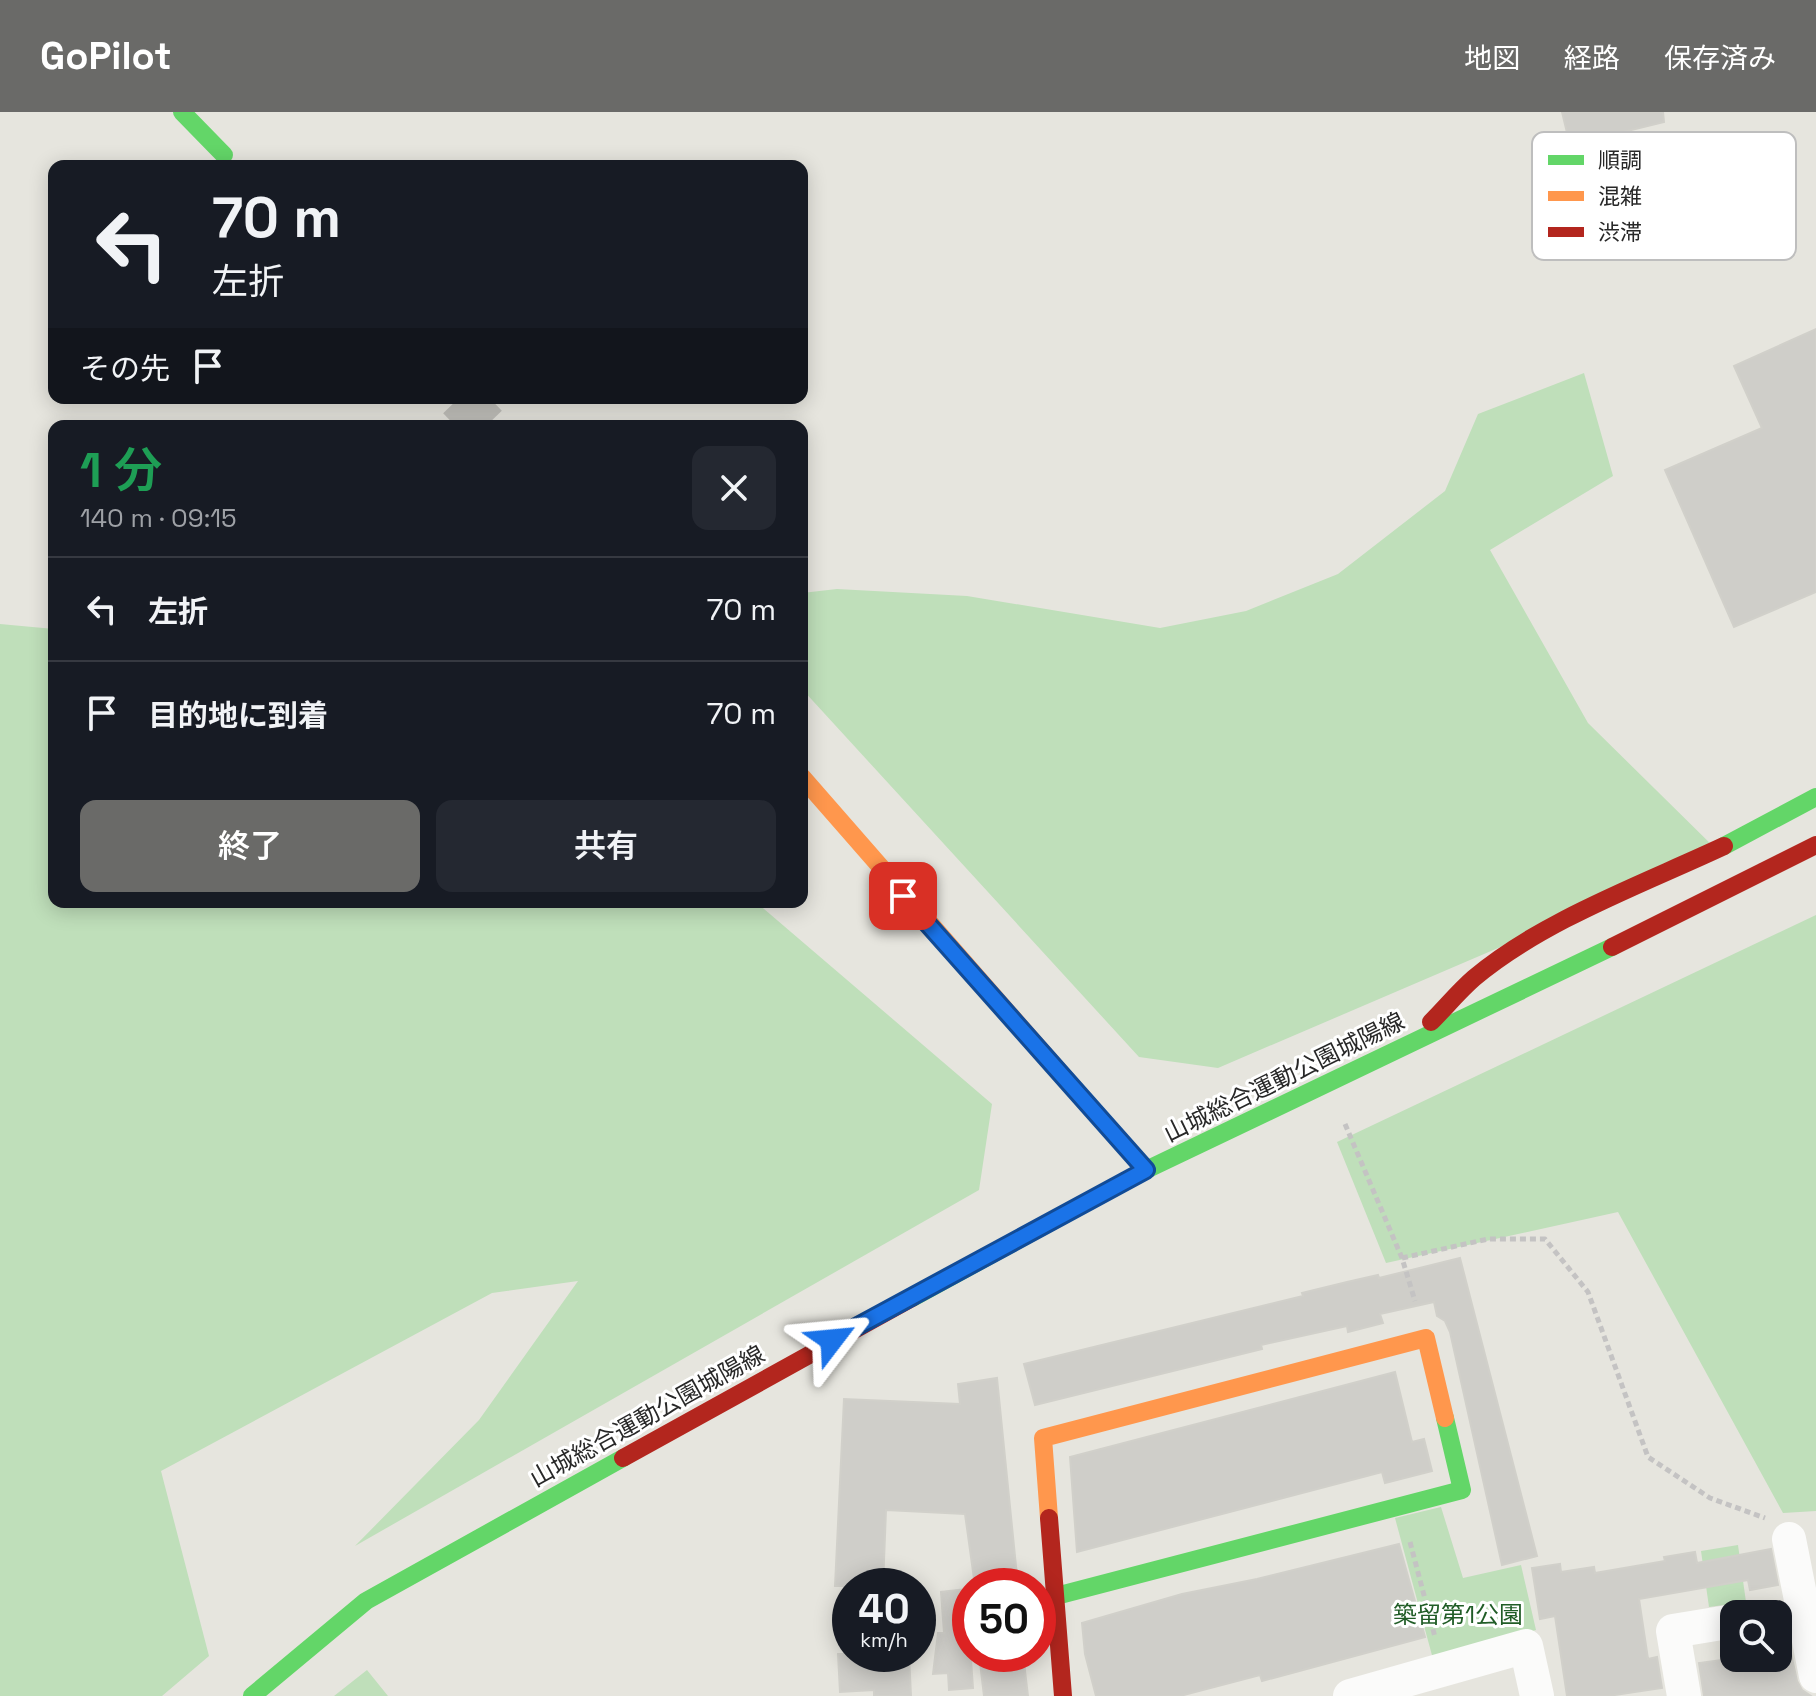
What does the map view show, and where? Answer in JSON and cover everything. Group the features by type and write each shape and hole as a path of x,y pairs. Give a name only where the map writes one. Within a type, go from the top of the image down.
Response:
{"main road":[{"path":"182,112 224,155"},
{"path":"808,784 1146,1170"},
{"path":"1409,1044 1474,978 1519,947 1572,918 1746,837 1816,797"},
{"name":"山城総合運動公園城陽線","path":"252,1696 366,1601 671,1429 1146,1170 1617,945 1816,845"},
{"path":"1054,1568 1043,1438 1426,1338 1462,1490 1056,1596 1063,1696"}],"street":[{"path":"1789,1539 1799,1610 1816,1676"},
{"path":"1684,1696 1673,1631 1720,1623"},
{"path":"1350,1696 1526,1646 1537,1696"}],"path":[{"path":"1345,1124 1402,1258 1426,1338"},
{"path":"1402,1258 1488,1239 1545,1239 1588,1292 1648,1457 1710,1498 1774,1521 1789,1539"},
{"path":"1401,1506 1443,1669"}],"green space":[{"path":"1584,373 1613,476 1490,550 1588,723 1720,853 1218,1068 1139,1057 808,696 808,592 837,589 967,596 1160,628 1246,611 1338,574 1445,491 1478,414"},
{"path":"0,624 48,628 48,908 763,908 992,1104 979,1190 355,1546 479,1420 578,1281 492,1293 161,1471 209,1656 162,1696 0,1696"},
{"path":"1816,915 1816,1511 1783,1513 1618,1212 1386,1263 1337,1142"},
{"name":"築留第1公園","path":"1441,1507 1463,1578 1521,1565 1536,1630 1433,1659 1395,1518"},
{"path":"1738,1545 1746,1600 1720,1600 1720,1606 1709,1607 1701,1551"},
{"path":"367,1670 388,1696 334,1696"}],"building":[{"path":"1562,112 1663,112 1664,122 1623,132 1567,132"},
{"path":"1816,329 1816,592 1734,627 1665,470 1762,428 1734,366"},
{"path":"1460,1258 1537,1556 1502,1565 1450,1332 1445,1321 1437,1316 1434,1302 1380,1314 1383,1323 1348,1332 1347,1326 1261,1345 1262,1349 1035,1405 1024,1364 1303,1296 1302,1293 1347,1282 1378,1275 1379,1278"},
{"path":"1395,1372 1412,1442 1424,1439 1432,1471 1385,1483 1382,1472 1077,1552 1070,1457"},
{"path":"997,1378 1016,1568 972,1568 965,1514 886,1510 884,1568 836,1568 844,1399 960,1404 958,1384"},
{"path":"1399,1544 1425,1637 1262,1681 1260,1675 1180,1696 1096,1696 1085,1654 1082,1623 1182,1594"},
{"path":"1771,1549 1778,1585 1750,1590 1748,1580 1639,1599 1648,1659 1657,1657 1662,1688 1608,1696 1567,1696 1555,1616 1540,1619 1532,1568 1560,1564 1561,1572 1594,1567 1595,1573 1665,1561 1664,1557 1695,1552 1697,1563"},
{"path":"952,1591 952,1672 972,1672 973,1688 949,1690 948,1673 933,1674 936,1672 938,1633 944,1633 941,1592"},
{"path":"1792,1658 1797,1681 1802,1690 1811,1696 1704,1696 1699,1663 1720,1660 1720,1672 1792,1672"},
{"path":"839,1672 910,1672 911,1696 874,1696 874,1690 840,1692"},
{"path":"981,1672 1025,1672 1028,1696 984,1696"}],"tunnel":[{"path":"465,404 480,420"}],"traffic: fast":[{"path":"182,112 224,155"},
{"path":"1724,846 1816,797"},
{"path":"912,1298 1146,1170 1612,947"},
{"path":"1073,1087 1146,1170"},
{"path":"1056,1596 1462,1490 1445,1418"},
{"path":"252,1696 366,1601 623,1458"}],"traffic: slow":[{"path":"808,784 1073,1087"},
{"path":"1049,1518 1043,1438 1426,1338 1445,1418"}],"traffic: jam":[{"path":"1612,947 1816,845"},
{"path":"1431,1022 1474,978 1531,938 1594,904 1724,846"},
{"path":"623,1458 912,1298"},
{"path":"1049,1518 1063,1696"}],"route":[{"path":"832,1340 1146,1170 903,896"}]}
